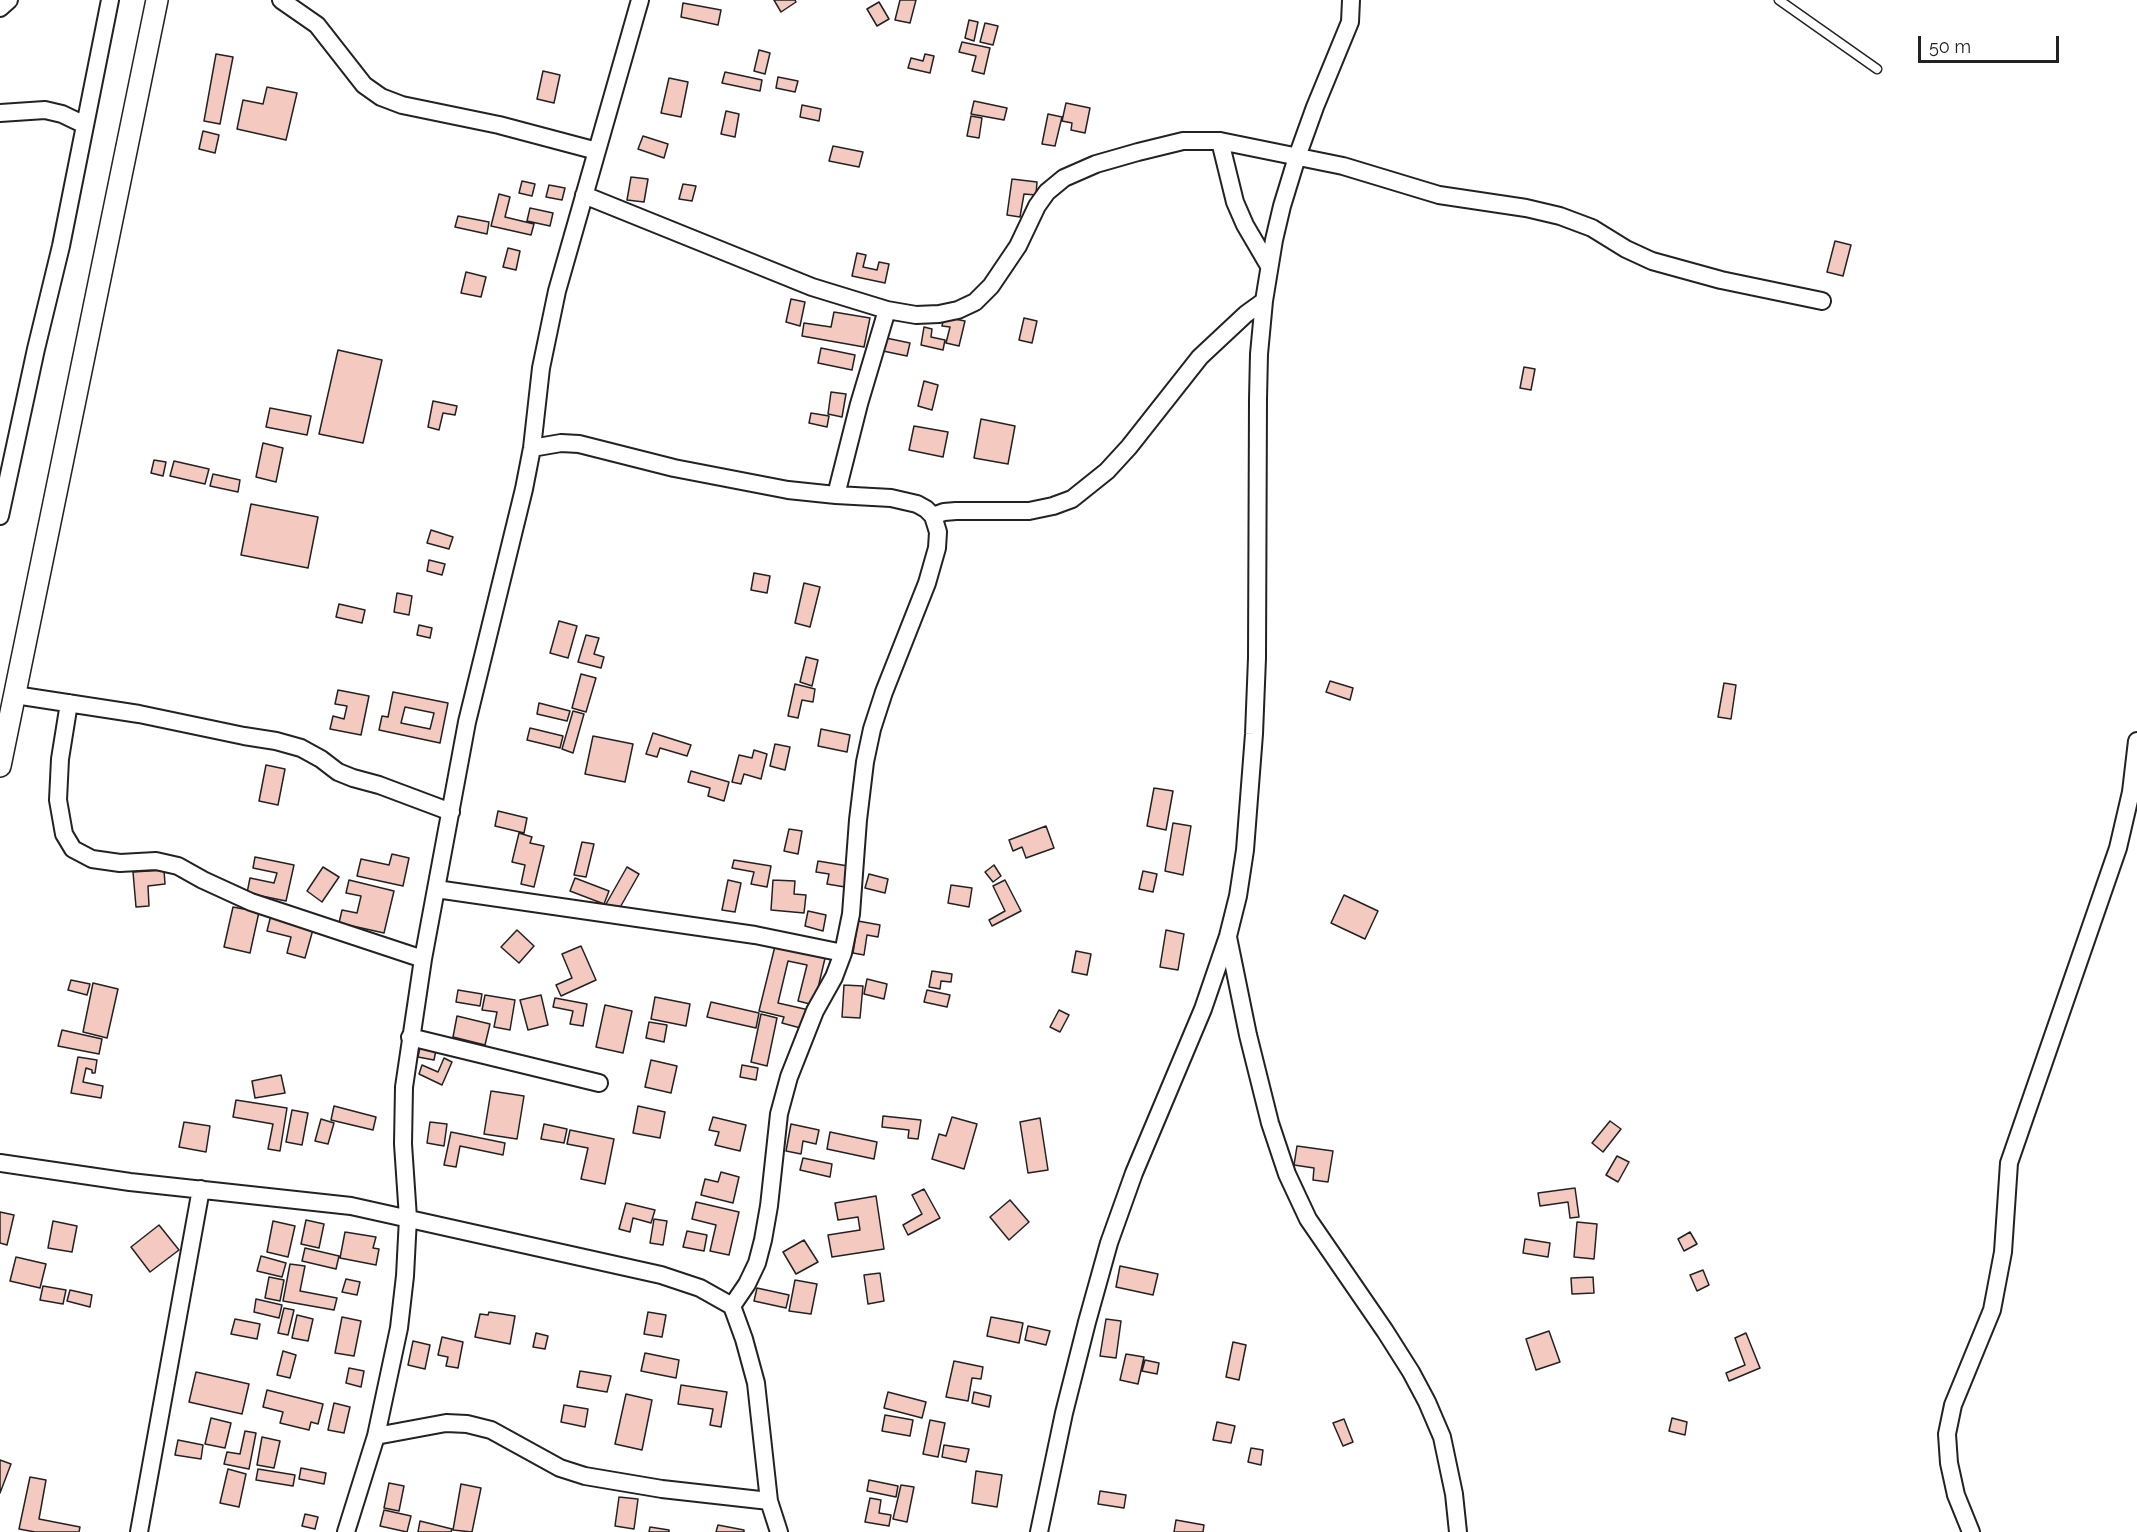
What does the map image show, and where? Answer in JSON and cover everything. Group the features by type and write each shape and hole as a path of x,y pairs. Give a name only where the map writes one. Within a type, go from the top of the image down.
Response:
{"street":[{"path":"0,8 9,0"},
{"path":"0,516 6,451 36,349 61,246 110,0"},
{"path":"0,766 157,0"},
{"path":"281,0 317,25 364,84 381,97 402,105 477,120 597,151"},
{"path":"346,1532 376,1436 399,1328 408,1218 404,1087 423,958 467,722 513,537 532,448 541,368 557,291 640,0"},
{"path":"1039,1532 1064,1413 1109,1244 1134,1173 1203,1009 1228,936 1238,896 1245,850 1254,734 1257,658 1258,376 1264,301 1282,206 1297,156 1350,22 1352,0"},
{"path":"0,113 45,110 62,114 85,124"},
{"path":"584,195 812,287 887,310 916,315 939,314 958,310 975,302 991,286 1013,254 1037,206 1047,192 1064,178 1096,164 1183,141 1220,141 1363,172 1439,195 1526,208 1560,216 1592,228 1626,249 1652,261 1721,280 1822,301"},
{"path":"1220,141 1235,202 1245,225 1269,266"},
{"path":"933,516 956,511 1029,511 1072,499 1107,471 1129,447 1200,357 1246,314 1264,301"},
{"path":"836,495 859,404 887,310"},
{"path":"532,448 561,442 579,444 674,468 788,489 891,498 916,504 933,516 938,532 937,548 927,583 884,692 872,729 858,820 851,914 843,953 834,977 815,1011 789,1077 780,1114 763,1240 757,1263 747,1284 732,1306"},
{"path":"15,695 276,741 301,748 338,772 352,778 379,785 451,812"},
{"path":"69,703 60,759 58,800 64,834 73,849 92,860 120,863 156,861 178,866 251,902 423,958"},
{"path":"1971,1532 1956,1495 1949,1463 1947,1434 1953,1405 1992,1310 2003,1252 2009,1163 2118,848 2131,792 2137,741"},
{"path":"436,889 755,935 843,953"},
{"path":"1228,936 1248,1035 1270,1123 1287,1174 1308,1219 1385,1330 1427,1402 1442,1437 1454,1494 1458,1532"},
{"path":"410,1036 599,1083"},
{"path":"0,1163 130,1182 351,1206 660,1275 700,1288 732,1306 744,1339 756,1383 769,1501 779,1532"},
{"path":"139,1532 201,1189"},
{"path":"376,1436 446,1423 467,1424 491,1430 560,1468 585,1476 662,1489 769,1501"}],"lane":[{"path":"1779,0 1878,69"}],"building":[{"path":"774,0 795,0 796,2 781,12"},
{"path":"900,0 916,0 910,23 895,20"},
{"path":"879,2 889,19 877,26 867,9"},
{"path":"683,3 721,10 718,25 681,17"},
{"path":"969,20 978,22 974,41 965,38"},
{"path":"985,23 998,26 993,45 980,42"},
{"path":"962,42 990,48 984,74 972,71 976,56 959,52"},
{"path":"759,50 770,53 765,74 754,71"},
{"path":"216,54 233,57 220,124 204,121"},
{"path":"925,54 934,56 930,73 908,68 911,58 923,61"},
{"path":"543,71 560,75 554,103 537,99"},
{"path":"725,72 762,80 760,91 722,83"},
{"path":"778,77 798,81 795,92 776,88"},
{"path":"669,78 688,82 681,117 661,113"},
{"path":"267,87 297,93 286,140 237,129 243,100 263,104"},
{"path":"974,101 1007,108 1004,120 971,114"},
{"path":"1066,103 1090,108 1085,133 1071,130 1072,123 1062,121"},
{"path":"802,105 821,109 819,121 800,117"},
{"path":"726,111 739,114 735,137 721,134"},
{"path":"1048,114 1062,117 1055,146 1042,144"},
{"path":"971,116 982,118 979,138 967,136"},
{"path":"203,131 219,135 215,153 199,149"},
{"path":"643,136 668,144 664,158 638,149"},
{"path":"833,146 863,152 859,167 829,161"},
{"path":"631,177 648,179 644,202 627,200"},
{"path":"1012,179 1037,182 1036,195 1024,194 1020,217 1007,215"},
{"path":"522,181 535,184 532,196 519,193"},
{"path":"683,184 696,186 692,201 679,199"},
{"path":"549,185 565,188 562,200 546,197"},
{"path":"499,194 510,197 505,217 534,224 531,235 491,226"},
{"path":"530,208 553,213 550,226 527,221"},
{"path":"458,216 489,222 487,234 455,227"},
{"path":"1835,241 1851,245 1843,276 1827,272"},
{"path":"508,248 520,251 516,270 503,267"},
{"path":"857,253 866,255 863,267 877,270 879,262 889,264 885,283 852,276"},
{"path":"466,272 486,277 481,297 461,293"},
{"path":"791,299 805,302 800,326 786,322"},
{"path":"834,312 870,318 864,347 802,336 804,323 831,327"},
{"path":"944,317 965,321 959,346 946,343 950,327 942,326"},
{"path":"1024,318 1037,321 1032,343 1019,340"},
{"path":"924,327 932,329 931,337 945,340 943,350 921,345"},
{"path":"886,338 910,343 907,356 883,351"},
{"path":"821,348 855,355 852,370 818,363"},
{"path":"338,350 382,360 363,443 319,434"},
{"path":"1524,367 1535,369 1531,390 1520,388"},
{"path":"924,381 938,385 932,410 918,406"},
{"path":"831,392 846,394 842,417 828,414"},
{"path":"433,401 457,406 455,415 443,413 439,430 428,427"},
{"path":"270,408 311,416 307,435 266,427"},
{"path":"811,413 829,416 827,427 809,423"},
{"path":"981,419 1015,426 1008,464 974,458"},
{"path":"914,426 948,432 943,457 909,450"},
{"path":"263,443 283,448 276,482 256,477"},
{"path":"154,460 166,462 163,476 151,473"},
{"path":"174,461 209,469 205,484 170,476"},
{"path":"213,474 240,480 238,492 210,486"},
{"path":"251,504 318,517 308,568 241,555"},
{"path":"431,530 453,537 449,549 427,543"},
{"path":"429,560 445,564 442,575 427,571"},
{"path":"754,573 770,576 767,593 751,590"},
{"path":"804,583 820,587 810,627 795,623"},
{"path":"397,593 412,596 409,615 394,612"},
{"path":"339,604 365,610 362,623 336,617"},
{"path":"559,621 577,626 568,658 550,653"},
{"path":"419,625 432,628 430,638 417,635"},
{"path":"586,635 599,638 594,654 604,657 601,668 578,662"},
{"path":"806,657 818,660 812,686 800,682"},
{"path":"581,674 596,678 586,712 572,708"},
{"path":"1330,681 1353,688 1350,700 1326,692"},
{"path":"1724,683 1736,685 1731,719 1718,717"},
{"path":"795,684 815,689 813,702 802,700 798,718 788,716"},
{"path":"338,690 369,696 361,735 330,729 333,716 344,719 347,706 335,704"},
{"path":"393,692 448,703 440,743 379,730 382,716 388,717","holes":["405,707 434,713 430,729 401,723"]},
{"path":"539,703 570,711 567,721 537,714"},
{"path":"573,711 584,714 573,753 562,749"},
{"path":"530,728 563,736 560,748 527,740"},
{"path":"821,729 850,735 847,752 818,746"},
{"path":"653,733 691,745 687,756 660,748 657,757 646,754"},
{"path":"593,736 633,744 625,782 585,774"},
{"path":"775,744 790,747 785,770 770,766"},
{"path":"754,750 767,754 761,779 744,774 741,784 732,782 739,755 752,758"},
{"path":"266,765 285,769 278,805 259,801"},
{"path":"691,771 729,782 724,801 708,796 710,788 688,782"},
{"path":"1154,788 1173,791 1166,830 1147,826"},
{"path":"498,811 527,818 524,833 495,826"},
{"path":"1173,823 1191,826 1183,875 1165,871"},
{"path":"1046,826 1054,848 1026,858 1022,847 1013,851 1009,840"},
{"path":"789,829 802,831 798,854 784,851"},
{"path":"519,833 532,837 530,843 544,846 534,887 521,884 525,865 512,862"},
{"path":"582,842 594,844 586,877 574,875"},
{"path":"392,854 409,858 403,886 357,876 361,859 389,865"},
{"path":"255,857 294,865 286,901 247,893 250,878 274,883 277,873 253,868"},
{"path":"734,860 771,866 767,887 751,884 754,872 732,868"},
{"path":"818,861 848,866 845,887 827,884 829,874 816,872"},
{"path":"994,865 1001,876 993,882 985,872"},
{"path":"323,867 339,877 322,902 307,891"},
{"path":"627,867 639,874 618,911 606,904"},
{"path":"164,870 165,884 148,886 149,906 136,907 133,872"},
{"path":"1143,871 1157,874 1153,892 1139,889"},
{"path":"869,874 888,879 885,893 865,888"},
{"path":"575,878 609,891 604,904 570,891"},
{"path":"349,880 394,891 384,933 339,923 342,910 357,913 361,896 346,893"},
{"path":"728,880 741,883 735,912 722,910"},
{"path":"773,880 795,881 794,894 806,895 804,913 771,910"},
{"path":"1005,880 1021,911 992,926 989,920 1005,911 993,886"},
{"path":"951,885 972,888 969,907 948,903"},
{"path":"1344,895 1378,911 1365,939 1331,923"},
{"path":"233,907 259,912 250,953 224,947"},
{"path":"808,911 826,915 823,931 805,926"},
{"path":"271,915 314,926 305,958 287,953 291,937 267,931"},
{"path":"858,921 880,925 878,937 867,935 864,955 853,953"},
{"path":"517,930 534,946 519,963 501,947"},
{"path":"1166,930 1184,934 1178,970 1160,967"},
{"path":"776,942 826,954 814,1005 798,1001 807,965 788,961 778,1003 809,1010 804,1029 782,1023 784,1017 759,1011"},
{"path":"581,946 596,980 561,996 556,985 572,978 562,954"},
{"path":"1076,951 1091,954 1087,975 1072,972"},
{"path":"932,971 952,974 951,982 941,981 940,989 929,987"},
{"path":"867,979 887,984 884,999 864,994"},
{"path":"71,980 90,984 87,995 68,990"},
{"path":"93,983 118,989 107,1038 83,1032"},
{"path":"844,985 863,986 860,1018 842,1017"},
{"path":"458,990 482,994 480,1006 456,1002"},
{"path":"927,990 950,995 947,1007 924,1002"},
{"path":"485,995 515,1000 510,1030 494,1027 497,1012 482,1010"},
{"path":"541,995 548,1025 528,1030 520,1000"},
{"path":"655,997 690,1004 686,1026 651,1019"},
{"path":"555,998 587,1004 583,1026 570,1024 573,1011 553,1007"},
{"path":"711,1002 759,1013 756,1028 707,1017"},
{"path":"605,1005 632,1011 623,1053 596,1047"},
{"path":"1059,1010 1069,1015 1060,1032 1050,1027"},
{"path":"761,1014 777,1018 767,1066 751,1062"},
{"path":"457,1016 490,1024 485,1045 453,1037"},
{"path":"649,1022 667,1025 664,1042 646,1038"},
{"path":"62,1030 102,1039 99,1054 58,1046"},
{"path":"420,1047 436,1050 434,1060 418,1057"},
{"path":"78,1057 97,1060 95,1073 86,1068 83,1082 103,1086 101,1098 71,1093"},
{"path":"444,1058 452,1062 442,1085 419,1074 422,1065 438,1072"},
{"path":"651,1060 677,1066 671,1093 645,1087"},
{"path":"742,1065 758,1068 756,1080 740,1077"},
{"path":"281,1075 285,1093 255,1098 252,1081"},
{"path":"491,1091 524,1096 517,1139 484,1134"},
{"path":"236,1100 287,1108 280,1151 268,1149 273,1124 233,1117"},
{"path":"334,1106 376,1117 373,1130 331,1120"},
{"path":"638,1106 665,1112 660,1138 633,1133"},
{"path":"292,1110 308,1113 302,1145 286,1142"},
{"path":"883,1116 921,1120 918,1139 908,1138 909,1130 882,1127"},
{"path":"713,1117 746,1125 740,1151 715,1145 719,1132 709,1130"},
{"path":"952,1117 977,1124 964,1169 932,1159 939,1134 946,1136"},
{"path":"1040,1118 1048,1170 1028,1173 1020,1122"},
{"path":"321,1119 334,1123 328,1144 315,1141"},
{"path":"1610,1121 1621,1129 1603,1152 1592,1143"},
{"path":"184,1122 210,1126 206,1152 179,1147"},
{"path":"430,1122 447,1124 444,1146 427,1143"},
{"path":"544,1124 567,1129 564,1143 541,1139"},
{"path":"791,1124 819,1130 816,1144 803,1141 801,1154 786,1151"},
{"path":"570,1130 614,1139 605,1184 581,1179 588,1148 567,1144"},
{"path":"451,1132 505,1143 503,1155 460,1146 456,1167 444,1165"},
{"path":"830,1132 877,1142 874,1159 827,1149"},
{"path":"1297,1146 1333,1151 1328,1182 1313,1180 1314,1168 1294,1165"},
{"path":"1617,1156 1629,1162 1618,1182 1606,1175"},
{"path":"803,1158 832,1164 830,1177 800,1170"},
{"path":"721,1172 739,1177 733,1203 701,1195 705,1179 718,1182"},
{"path":"1575,1188 1579,1217 1570,1218 1568,1202 1540,1206 1538,1193"},
{"path":"924,1189 940,1218 908,1235 903,1225 922,1214 912,1195"},
{"path":"876,1196 884,1249 832,1257 828,1235 860,1230 858,1217 838,1220 835,1203"},
{"path":"1010,1200 1029,1222 1009,1240 990,1217"},
{"path":"696,1202 739,1212 729,1255 710,1251 716,1225 692,1219"},
{"path":"626,1203 655,1210 651,1223 633,1218 630,1232 619,1229"},
{"path":"0,1212 14,1215 7,1245 0,1243"},
{"path":"654,1219 667,1221 663,1245 650,1243"},
{"path":"306,1220 324,1224 319,1248 301,1244"},
{"path":"53,1221 77,1226 72,1252 48,1248"},
{"path":"273,1221 295,1226 288,1257 267,1252"},
{"path":"1577,1222 1597,1224 1594,1259 1574,1257"},
{"path":"159,1225 179,1250 150,1272 131,1247"},
{"path":"687,1231 707,1235 704,1251 683,1247"},
{"path":"345,1232 376,1237 373,1248 379,1249 376,1265 340,1258"},
{"path":"1690,1232 1697,1244 1684,1251 1678,1239"},
{"path":"1525,1239 1550,1243 1548,1257 1523,1253"},
{"path":"804,1240 818,1262 796,1274 783,1252"},
{"path":"305,1248 339,1256 336,1269 302,1261"},
{"path":"261,1256 286,1263 282,1277 257,1271"},
{"path":"16,1257 46,1264 40,1288 10,1281"},
{"path":"290,1264 305,1266 300,1291 337,1298 334,1310 283,1301"},
{"path":"1120,1266 1158,1274 1153,1295 1116,1287"},
{"path":"1703,1270 1709,1285 1697,1291 1690,1275"},
{"path":"880,1273 884,1301 868,1304 864,1275"},
{"path":"269,1277 284,1280 280,1301 265,1298"},
{"path":"1593,1277 1594,1293 1572,1294 1571,1278"},
{"path":"346,1279 360,1282 357,1295 342,1292"},
{"path":"795,1280 817,1284 811,1314 789,1311"},
{"path":"43,1286 66,1290 63,1304 40,1300"},
{"path":"757,1288 789,1295 786,1308 754,1301"},
{"path":"70,1290 92,1295 90,1307 67,1301"},
{"path":"256,1299 282,1305 279,1318 254,1312"},
{"path":"284,1308 294,1310 288,1335 278,1333"},
{"path":"489,1312 515,1316 510,1344 475,1337 480,1314 488,1315"},
{"path":"648,1312 666,1315 662,1337 644,1334"},
{"path":"297,1315 313,1319 308,1341 292,1338"},
{"path":"342,1317 361,1321 354,1356 335,1353"},
{"path":"991,1317 1023,1323 1019,1343 987,1336"},
{"path":"235,1319 260,1324 257,1339 231,1334"},
{"path":"1106,1319 1121,1321 1116,1358 1100,1356"},
{"path":"1028,1326 1050,1331 1046,1345 1025,1340"},
{"path":"1549,1331 1560,1362 1536,1370 1526,1339"},
{"path":"536,1333 548,1336 545,1349 533,1347"},
{"path":"1746,1333 1760,1368 1729,1381 1726,1373 1745,1365 1735,1338"},
{"path":"442,1337 463,1342 458,1368 446,1366 448,1357 438,1355"},
{"path":"413,1341 430,1345 425,1369 408,1365"},
{"path":"1233,1342 1246,1345 1239,1380 1226,1377"},
{"path":"283,1351 296,1355 290,1378 277,1375"},
{"path":"645,1353 679,1360 676,1378 641,1371"},
{"path":"1126,1354 1144,1357 1138,1384 1120,1380"},
{"path":"1145,1360 1159,1363 1157,1374 1142,1371"},
{"path":"954,1361 983,1367 981,1379 972,1378 968,1401 946,1397"},
{"path":"349,1368 364,1371 361,1387 346,1383"},
{"path":"580,1371 611,1376 607,1392 577,1387"},
{"path":"196,1372 249,1384 242,1414 189,1402"},
{"path":"681,1385 727,1392 721,1427 710,1425 713,1409 678,1404"},
{"path":"267,1390 323,1404 318,1424 311,1422 309,1430 280,1423 283,1412 263,1407"},
{"path":"888,1392 926,1402 922,1418 884,1408"},
{"path":"974,1392 991,1396 989,1407 972,1403"},
{"path":"626,1394 652,1400 642,1450 615,1444"},
{"path":"334,1403 350,1407 344,1433 328,1430"},
{"path":"564,1405 588,1409 585,1427 561,1422"},
{"path":"885,1415 913,1420 910,1436 882,1431"},
{"path":"211,1418 231,1423 225,1448 205,1444"},
{"path":"1672,1418 1687,1422 1685,1435 1669,1431"},
{"path":"1344,1419 1353,1442 1343,1446 1333,1423"},
{"path":"930,1420 945,1423 938,1457 923,1454"},
{"path":"1217,1422 1235,1426 1231,1443 1213,1440"},
{"path":"245,1431 256,1433 249,1469 224,1464 227,1452 240,1454"},
{"path":"262,1437 280,1441 274,1468 257,1465"},
{"path":"178,1440 203,1445 201,1459 175,1455"},
{"path":"944,1445 969,1449 966,1462 942,1457"},
{"path":"1251,1448 1263,1450 1261,1465 1248,1462"},
{"path":"0,1460 11,1464 0,1493"},
{"path":"301,1468 326,1473 324,1484 299,1479"},
{"path":"228,1469 246,1474 239,1507 220,1503"},
{"path":"258,1469 295,1475 293,1486 256,1480"},
{"path":"976,1471 1002,1475 997,1507 972,1503"},
{"path":"30,1477 46,1480 39,1519 80,1527 79,1532 35,1532 19,1529"},
{"path":"869,1480 898,1486 896,1497 867,1491"},
{"path":"389,1483 404,1486 399,1511 384,1508"},
{"path":"461,1484 481,1488 472,1532 453,1530"},
{"path":"901,1485 914,1487 907,1522 893,1519"},
{"path":"1100,1491 1126,1495 1124,1508 1098,1504"},
{"path":"619,1497 638,1499 634,1529 615,1526"},
{"path":"870,1498 881,1500 879,1513 891,1515 889,1526 865,1522"},
{"path":"384,1510 411,1516 407,1532 380,1526"},
{"path":"305,1514 318,1517 315,1529 302,1526"},
{"path":"1176,1520 1204,1525 1203,1532 1174,1532"},
{"path":"420,1521 452,1529 451,1532 418,1532"},
{"path":"718,1525 744,1530 744,1532 716,1532"},
{"path":"650,1527 669,1530 669,1532 649,1532"}]}
